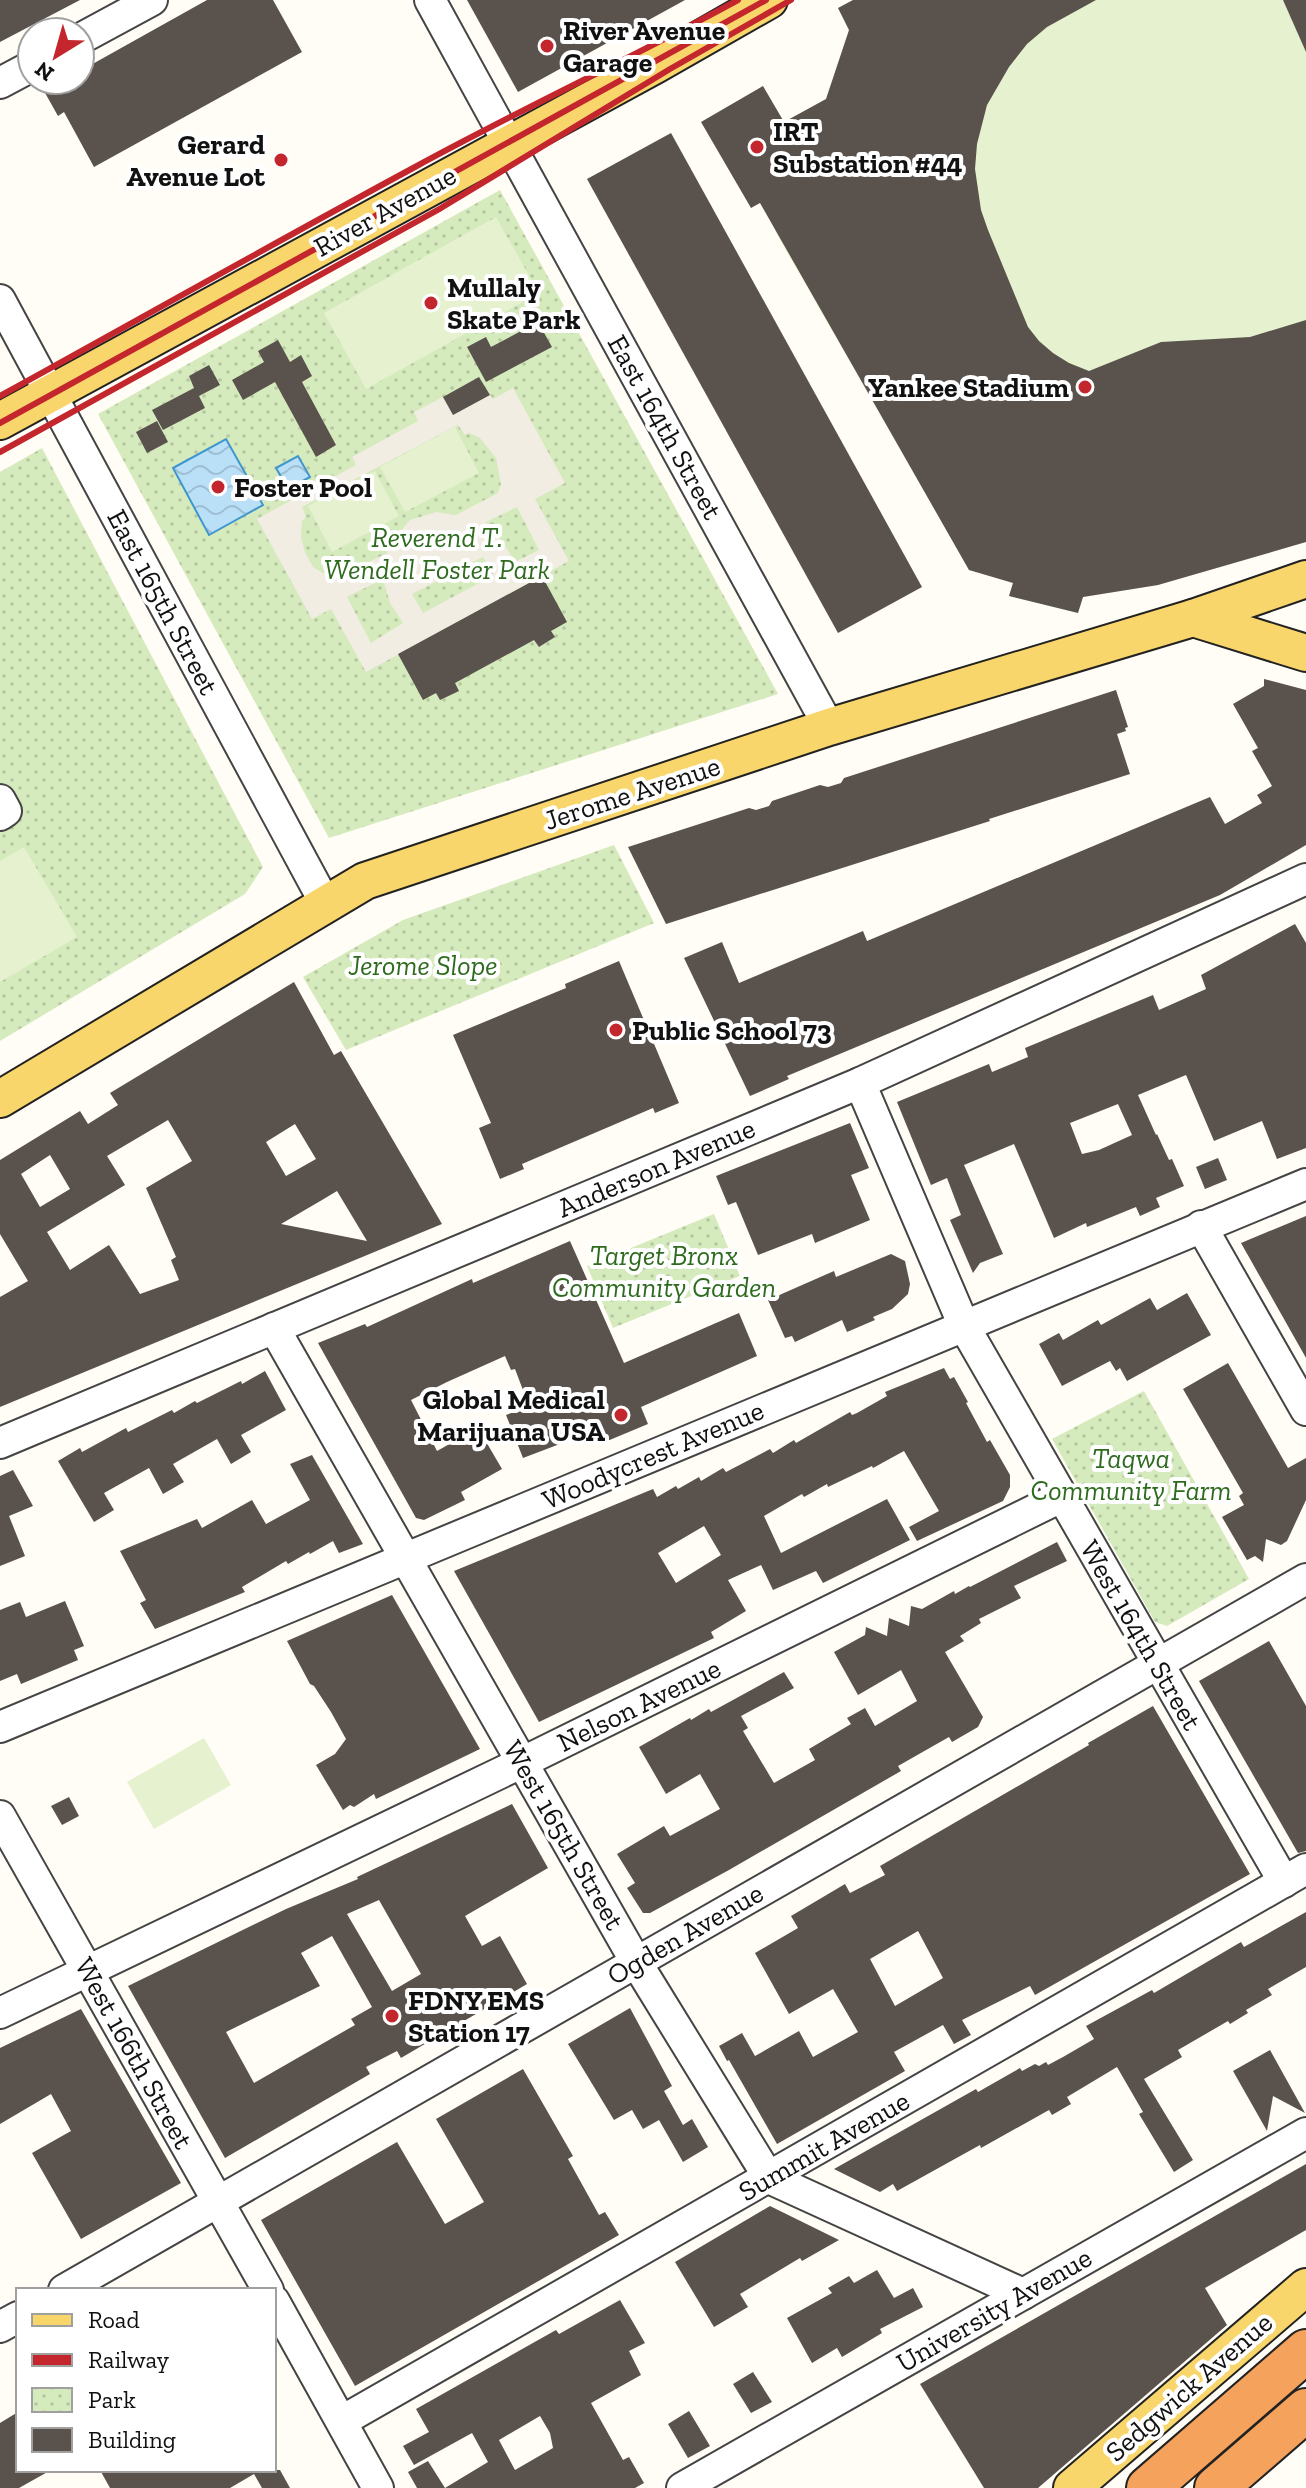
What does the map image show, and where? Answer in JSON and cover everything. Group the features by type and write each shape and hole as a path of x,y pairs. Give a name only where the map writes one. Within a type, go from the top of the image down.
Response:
{"highway":[{"path":"1148,2488 1306,2351"},
{"path":"1216,2488 1306,2410"}],"main road":[{"name":"River Avenue","path":"0,421 769,0"},
{"name":"Jerome Avenue","path":"0,1099 365,881 829,727 1193,618 1306,579"},
{"path":"1193,618 1306,653"},
{"name":"Sedgwick Avenue","path":"1072,2488 1306,2287"}],"street":[{"path":"96,30 152,0"},
{"name":"East 164th Street","path":"430,0 829,727"},
{"name":"East 165th Street","path":"0,300 325,903"},
{"path":"0,800 6,811 0,815"},
{"name":"Anderson Avenue","path":"0,1443 860,1083 1304,886"},
{"name":"West 164th Street","path":"860,1083 964,1326 1158,1664 1295,1876"},
{"name":"Woodycrest Avenue","path":"0,1727 1306,1184"},
{"path":"1201,1226 1306,1410"},
{"name":"West 165th Street","path":"274,1328 636,1962 769,2178"},
{"name":"Nelson Avenue","path":"0,2013 523,1762 1061,1497"},
{"name":"Ogden Avenue","path":"68,2288 1306,1579"},
{"name":"West 166th Street","path":"0,1816 267,2288"},
{"name":"Summit Avenue","path":"342,2421 1295,1876"},
{"name":"University Avenue","path":"682,2488 1306,2133"},
{"path":"769,2178 1023,2294"},
{"path":"276,2305 378,2488"}],"green space":[{"name":"Yankee Stadium","path":"853,0 1306,0 1306,542 1158,585 1083,597 1078,613 1009,596 1013,582 969,570 775,231 838,196 826,99 849,31 838,8"},
{"name":"Reverend T. Wendell Foster Park","path":"500,190 778,694 329,838 98,414"},
{"name":"Mullaly Skate Park","path":"496,217 539,293 366,389 324,313"},
{"path":"455,427 479,473 405,512 380,467"},
{"path":"42,448 263,867 245,894 0,1041 0,472"},
{"path":"375,471 399,516 332,552 308,506"},
{"name":"Jerome Slope","path":"614,845 654,923 346,1050 303,977 403,920"},
{"path":"24,847 77,937 0,982 0,861"},
{"name":"Target Bronx Community Garden","path":"714,1214 740,1276 613,1328 587,1266"},
{"name":"Taqwa Community Farm","path":"1144,1391 1249,1579 1167,1626 1155,1622 1052,1439"},
{"path":"204,1738 231,1785 154,1829 127,1782"}],"shaded area":[{"path":"513,388 565,483 535,499 569,561 366,672 331,609 312,619 257,519 356,465 352,457 418,421 414,412 443,397 453,415 490,395 493,399","holes":["458,425 465,435 469,433 480,438 496,458 501,484 498,493 456,515 436,512 410,520 392,541 387,553 334,580 313,567 305,552 301,537 302,521 306,517 302,507","517,507 539,550 515,562 486,522","483,557 494,575 423,613 412,594","383,579 390,603 403,623 371,643 347,597"]}],"water":[{"name":"Foster Pool","path":"226,439 263,505 209,535 173,468"},
{"path":"298,456 310,477 288,489 276,468"}],"building":[{"path":"0,0 80,0 50,16 16,16 16,34 0,42"},
{"path":"207,0 273,0 302,52 94,167 64,112 58,116 47,96 96,96 96,62"},
{"name":"River Avenue Garage","path":"467,0 685,0 518,92"},
{"name":"Yankee Stadium","path":"853,0 1096,0 1047,27 1027,44 1009,67 987,105 977,144 975,169 981,210 988,230 1028,327 1053,353 1089,371 1161,342 1250,337 1306,320 1306,542 1158,585 1083,597 1078,613 1009,596 1013,583 969,570 760,203 751,208 701,122 763,86 784,122 826,99 849,30 838,8"},
{"path":"1283,0 1306,0 1306,52"},
{"path":"671,133 922,587 838,633 587,179"},
{"path":"538,322 552,347 486,382 467,347 486,337 491,347"},
{"path":"278,340 290,362 301,355 312,376 302,382 336,445 316,457 275,382 243,400 232,380 264,362 258,351"},
{"path":"209,365 220,385 199,396 205,408 163,430 152,410 194,388 189,376"},
{"path":"479,377 490,395 453,415 443,397"},
{"path":"157,421 168,442 147,453 136,432"},
{"path":"542,576 567,622 551,631 555,637 539,647 534,640 455,683 459,691 440,700 436,693 423,700 398,654"},
{"path":"1264,679 1306,690 1306,845 1220,895 787,1076 789,1079 750,1096 684,958 722,942 739,983 863,931 867,941 1210,797 1225,824 1262,803 1257,795 1272,786 1252,751 1258,748 1233,704 1264,686"},
{"path":"1116,690 1128,727 1117,734 1130,774 990,821 666,924 628,847 749,808 756,810 769,806 772,801 820,785 828,787 841,783 844,778"},
{"path":"1295,924 1306,943 1306,1148 1277,1159 1262,1121 1214,1141 1186,1075 1138,1095 1184,1186 1156,1198 1160,1207 1140,1216 1136,1207 1087,1227 1086,1223 1054,1238 1014,1144 964,1165 1003,1254 980,1263 973,1273 950,1220 961,1215 947,1178 931,1185 897,1102 989,1064 992,1072 1028,1057 1025,1048 1153,995 1159,1010 1206,989 1201,975","holes":["1118,1104 1132,1135 1082,1154 1070,1123"]},
{"path":"619,961 679,1103 655,1113 653,1108 522,1164 524,1169 500,1179 479,1128 491,1123 453,1035 566,988 565,984"},
{"path":"294,982 334,1055 341,1051 442,1224 0,1407 0,1297 28,1281 0,1234 0,1160 80,1111 88,1124 118,1105 110,1093","holes":["168,1120 192,1161 146,1188 176,1257 171,1260 179,1280 140,1294 109,1245 70,1270 47,1232 125,1185 107,1156","295,1124 316,1159 286,1176 266,1142","50,1155 70,1189 40,1207 21,1174","337,1191 367,1241 281,1224"]},
{"path":"850,1123 869,1168 851,1175 870,1220 815,1243 812,1234 758,1255 736,1202 728,1205 716,1176"},
{"path":"1218,1158 1227,1180 1205,1189 1196,1167"},
{"path":"1306,1216 1306,1358 1241,1243"},
{"path":"570,1241 624,1363 739,1313 757,1356 641,1407 648,1424 600,1444 594,1431 523,1458 506,1415 529,1406 515,1369 511,1370 505,1356 447,1382 411,1400 437,1451 478,1428 502,1469 461,1492 465,1500 424,1520 416,1518 318,1343 365,1324 367,1327 472,1279 473,1283"},
{"path":"891,1254 905,1261 910,1284 908,1294 892,1309 847,1332 842,1320 795,1342 792,1336 785,1338 768,1300 834,1271 836,1277"},
{"path":"1187,1293 1211,1335 1127,1381 1120,1368 1116,1371 1110,1361 1062,1386 1039,1344 1059,1333 1063,1340 1098,1320 1101,1325 1150,1298 1157,1310"},
{"path":"1228,1363 1288,1468 1306,1458 1306,1500 1287,1541 1281,1545 1266,1539 1263,1562 1255,1556 1247,1560 1222,1517 1244,1505 1239,1496 1243,1493 1183,1389"},
{"path":"944,1368 950,1379 954,1377 987,1442 990,1440 1010,1475 1010,1487 1003,1501 917,1541 909,1527 939,1511 904,1451 828,1487 827,1484 804,1497 802,1494 764,1516 781,1553 887,1499 910,1540 823,1583 816,1571 773,1590 761,1565 728,1580 746,1611 711,1632 714,1638 539,1722 454,1571 653,1489 657,1497 699,1477 701,1481 723,1468 726,1472 770,1449 773,1453 850,1412 852,1415 857,1413 887,1396 885,1392","holes":["704,1526 721,1555 676,1583 658,1553"]},
{"path":"265,1371 286,1410 241,1435 251,1452 231,1464 217,1439 173,1464 184,1482 163,1494 149,1468 104,1493 114,1510 94,1522 58,1461 126,1428 128,1432 172,1410 174,1413 241,1381 242,1384"},
{"path":"312,1455 363,1544 339,1553 333,1541 288,1564 286,1561 242,1587 245,1592 155,1629 140,1603 146,1600 120,1551 197,1519 202,1528 252,1500 266,1524 310,1500 290,1464"},
{"path":"13,1470 33,1506 9,1516 25,1556 0,1566 0,1476"},
{"path":"1057,1542 1067,1561 1014,1586 1021,1598 979,1619 981,1623 960,1636 964,1641 945,1652 983,1717 978,1727 952,1742 949,1737 898,1766 901,1771 729,1870 650,1913 643,1913 627,1888 635,1883 617,1854 664,1826 670,1836 720,1809 700,1774 666,1794 639,1747 784,1672 794,1688 741,1716 748,1728 743,1731 774,1783 815,1760 809,1749 851,1724 847,1718 865,1708 875,1726 917,1701 901,1670 858,1695 834,1652 865,1635 866,1627 887,1636 889,1618 909,1626 911,1606 922,1609"},
{"path":"392,1595 480,1749 376,1799 374,1794 343,1810 316,1765 335,1754 346,1739 310,1684 287,1641"},
{"path":"65,1601 84,1646 74,1650 78,1660 21,1684 17,1674 0,1681 0,1610 20,1602 26,1617"},
{"path":"1269,1641 1306,1706 1306,1851 1298,1853 1199,1681"},
{"path":"1153,1706 1250,1874 1035,1995 1030,1986 962,2020 971,2035 954,2044 943,2025 894,2052 905,2071 777,2144 719,2046 742,2033 755,2056 799,2031 813,2057 858,2032 833,1989 789,2014 755,1953 798,1928 791,1916 845,1884 850,1893 885,1875 880,1866","holes":["918,1931 943,1978 895,2006 870,1959"]},
{"path":"69,1797 79,1816 62,1825 51,1806"},
{"path":"512,1804 548,1868 465,1916 482,1946 500,1936 527,1984 401,2058 397,2051 366,2067 370,2074 225,2158 128,1986","holes":["379,1900 421,1974 392,1991 347,1914","332,1936 372,2007 351,2019 355,2025 254,2083 226,2032 320,1986 301,1953"]},
{"path":"1306,1912 1306,1967 1268,1989 1272,1995 1246,2010 1248,2013 1178,2050 1182,2057 1144,2079 1193,2160 1174,2172 1139,2114 1143,2112 1117,2067 1067,2097 1071,2104 1052,2115 1049,2110 897,2191 893,2184 880,2192 834,2169 976,2089 978,2092 1020,2068 1022,2071 1046,2062 1048,2065 1063,2057 1094,2039 1086,2026 1152,1990 1154,1993 1241,1942 1244,1947"},
{"path":"630,2008 672,2086 664,2091 683,2125 692,2119 708,2147 683,2162 659,2120 643,2129 632,2110 614,2120 568,2044"},
{"path":"81,2009 181,2183 81,2239 32,2153 71,2131 51,2094 0,2124 0,2048"},
{"path":"1270,2050 1305,2113 1273,2096 1267,2131 1233,2071"},
{"path":"523,2069 573,2156 568,2159 599,2215 605,2212 619,2235 355,2386 261,2220 397,2142 445,2224 484,2202 436,2119"},
{"path":"1306,2164 1306,2230 1205,2288 1227,2325 1038,2488 984,2488 920,2384"},
{"path":"770,2206 839,2240 802,2261 800,2258 740,2294 748,2307 714,2327 675,2262"},
{"path":"877,2270 894,2298 913,2288 923,2307 880,2329 882,2333 842,2357 837,2348 812,2363 787,2318 832,2293 828,2288 849,2276 854,2283"},
{"path":"620,2300 645,2343 629,2351 641,2375 591,2403 623,2460 629,2457 644,2483 635,2488 445,2488 488,2462 472,2433 414,2465 403,2446 429,2432 416,2409 556,2330 559,2334","holes":["540,2416 550,2433 553,2448 515,2470 499,2440"]},
{"path":"753,2372 772,2402 751,2413 733,2384"},
{"path":"689,2411 710,2446 688,2458 668,2424"},
{"path":"16,2413 16,2472 47,2472 19,2488 0,2488 0,2423"},
{"path":"428,2461 445,2488 417,2488 408,2472"},
{"path":"280,2470 290,2488 262,2488 254,2474 230,2488 110,2488 101,2472"}],"railway":[{"path":"0,396 455,146 738,0"},
{"path":"0,423 766,0"},
{"path":"0,452 441,208 670,69 791,0"}],"place":[{"name":"River Avenue Garage","path":"547,46"},
{"name":"IRT Substation #44","path":"757,147"},
{"name":"Gerard Avenue Lot","path":"281,160"},
{"name":"Mullaly Skate Park","path":"431,303"},
{"name":"Yankee Stadium","path":"1085,387"},
{"name":"Foster Pool","path":"218,487"},
{"name":"Public School 73","path":"616,1030"},
{"name":"Global Medical Marijuana USA","path":"621,1415"},
{"name":"FDNY EMS Station 17","path":"392,2016"}]}
